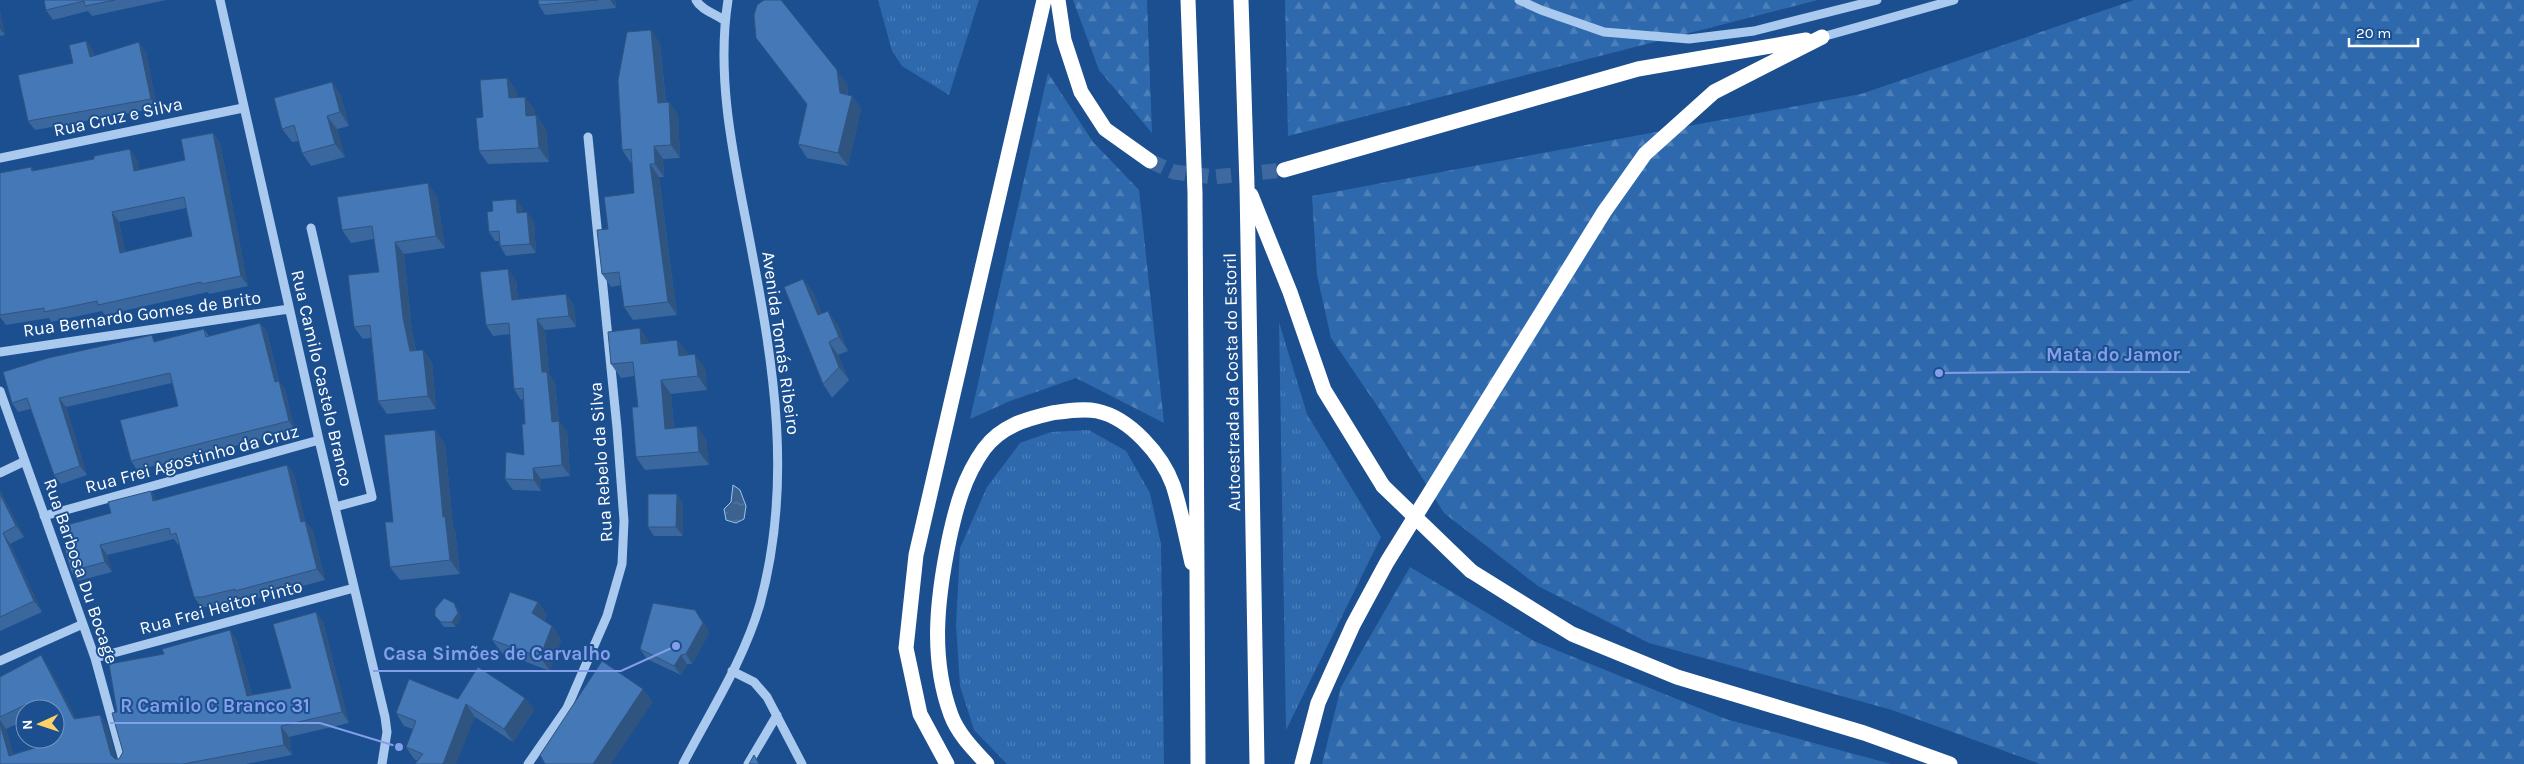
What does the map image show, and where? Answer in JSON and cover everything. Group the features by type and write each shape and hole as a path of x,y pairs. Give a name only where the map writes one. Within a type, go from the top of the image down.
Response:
{"highway":[{"path":"947,764 920,714 906,648 916,555 1044,0"},
{"path":"1058,0 1064,40 1081,92 1105,129 1150,161"},
{"name":"Autoestrada da Costa do Estoril","path":"1188,0 1195,192 1198,764"},
{"name":"Autoestrada da Costa do Estoril","path":"1241,0 1247,186 1256,764"},
{"path":"1284,170 1638,69 1822,37"},
{"path":"1302,764 1318,703 1353,625 1387,562 1604,212 1645,154 1714,92 1822,37"},
{"path":"1247,186 1290,292 1324,390 1383,486 1471,571 1572,634 1677,677 1864,733 1950,764"},
{"path":"987,764 966,741 952,718 940,672 936,634 943,567 956,505 984,449 999,433 1019,421 1078,410 1098,411 1124,423 1150,446 1161,462 1172,485 1198,588"}],"street":[{"name":"Rua Camilo Castelo Branco","path":"220,0 319,440 385,717 387,732 382,763"},
{"path":"696,0 706,10 716,13 725,21"},
{"name":"Avenida Tomás Ribeiro","path":"683,764 739,658 760,604 772,545 780,470 776,400 768,344 733,158 726,82 725,21 728,0"},
{"path":"1519,0 1541,10 1604,32 1689,39 1754,31 1877,0"},
{"path":"1822,37 1954,0"},
{"name":"Rua Cruz e Silva","path":"0,158 243,108"},
{"name":"Rua Rebelo da Silva","path":"528,764 567,708 607,616 622,564 624,521 619,447 588,137"},
{"path":"311,228 372,498 335,507"},
{"name":"Rua Bernardo Gomes de Brito","path":"0,352 289,309"},
{"name":"Rua Barbosa Du Bocage","path":"0,391 95,658 124,764"},
{"name":"Rua Frei Agostinho da Cruz","path":"44,516 319,440"},
{"path":"0,473 25,461"},
{"name":"Rua Frei Heitor Pinto","path":"95,658 354,588"},
{"path":"0,661 83,624"},
{"path":"732,671 754,682 766,697 802,764"},
{"path":"748,764 777,715"},
{"path":"371,764 382,763"}],"green space":[{"path":"878,0 979,0 949,95 902,66 892,51"},
{"path":"1073,0 1147,0 1152,133 1099,70"},
{"path":"1285,0 1818,0 1288,136"},
{"path":"2134,0 2524,0 2524,764 2040,764 1892,710 1649,643 1538,586 1444,513 1378,407 1331,338 1317,275 1312,196 1861,94"},
{"path":"1048,73 1093,142 1139,190 1164,423 1076,378 1010,401 970,419"},
{"path":"1279,322 1307,414 1381,537 1286,730"},
{"path":"1089,430 1126,451 1150,493 1161,544 1164,764 1007,764 974,730 960,686 956,625 960,548 987,487 1020,443 1051,432"},
{"path":"1410,567 1534,641 1726,719 1891,764 1322,764 1341,687"}],"water":[{"path":"733,485 740,490 746,506 744,519 736,523 726,520 724,509 731,502"}],"building":[{"path":"44,0 115,0 85,6 84,1 46,10"},
{"path":"538,0 598,0 539,5"},
{"path":"764,0 781,0 837,70 840,93 852,96 838,153 798,144 807,104 756,38 754,15 757,5"},
{"path":"651,30 658,103 669,102 671,145 654,146 655,164 650,164 668,302 624,307 619,272 602,274 597,230 608,229 604,197 634,193 631,149 622,150 618,80 627,32"},
{"path":"86,41 90,57 139,42 151,99 28,121 18,75 73,63 69,45"},
{"path":"507,78 509,98 525,97 526,116 536,115 539,148 479,151 476,118 483,117 480,80"},
{"path":"332,82 340,112 327,116 335,144 302,153 294,125 282,129 274,98"},
{"path":"213,133 241,276 202,284 201,282 98,305 97,301 44,312 44,308 0,315 0,173 31,167 32,171 94,159 94,156 130,149 134,171 185,160 181,139","holes":["184,197 192,236 120,253 112,212"]},
{"path":"428,183 436,236 395,242 403,318 410,351 423,350 428,396 378,401 370,325 354,327 348,275 379,272 372,226 342,230 337,197"},
{"path":"516,199 517,213 527,212 530,244 500,246 499,231 489,232 487,212 493,211 492,201"},
{"path":"508,269 512,300 566,294 569,316 537,319 542,372 547,372 552,422 559,421 562,465 533,468 534,480 505,479 506,452 524,455 522,424 525,424 523,388 514,389 509,323 486,325 480,272"},
{"path":"803,279 818,315 828,311 839,337 829,342 839,367 823,384 784,287"},
{"path":"260,323 275,382 279,381 289,421 131,461 120,420 178,406 170,373 59,398 80,466 54,475 27,398 12,403 3,372 48,358 152,335 154,342 204,329 206,337"},
{"path":"640,328 641,344 677,340 679,356 695,354 698,376 661,380 665,429 697,426 699,452 636,457 632,407 638,407 633,362 611,364 608,332"},
{"path":"435,430 443,517 445,516 450,560 390,567 385,522 393,522 384,435"},
{"path":"287,465 301,522 305,521 317,569 235,591 235,589 202,597 194,597 176,533 171,535 169,528 100,545 105,562 71,571 64,546 72,544 67,525 111,513 108,502 151,491 153,501"},
{"path":"0,494 16,526 3,533 34,601 0,617"},
{"path":"648,494 677,494 676,527 648,527"},
{"path":"510,592 538,602 532,613 552,626 540,657 492,640"},
{"path":"444,598 454,603 458,613 452,622 441,622 435,616 435,609"},
{"path":"653,603 695,610 703,623 686,654 681,655 674,666 640,649"},
{"path":"316,612 342,712 281,726 284,745 183,764 0,764 0,724 9,756 31,749 65,749 65,702 74,719 100,715 111,755 115,759 119,759 123,752 112,713 117,712 109,664 164,654 162,649 230,630 247,696 291,688 273,624"},
{"path":"41,655 64,699 15,699 15,710 0,717 0,677"},
{"path":"602,661 643,689 593,764 545,764 540,755"},
{"path":"478,667 525,698 504,729 466,704 443,764 415,764 423,754 406,747 416,721 396,713 409,679 458,699"},
{"path":"754,755 759,764 749,764"}],"tunnel":[{"path":"1150,161 1174,172 1214,177 1284,170"}],"place":[{"name":"Mata do Jamor","path":"1939,373"},
{"name":"Casa Simões de Carvalho","path":"676,646"},
{"name":"R Camilo C Branco 31","path":"399,747"}]}
